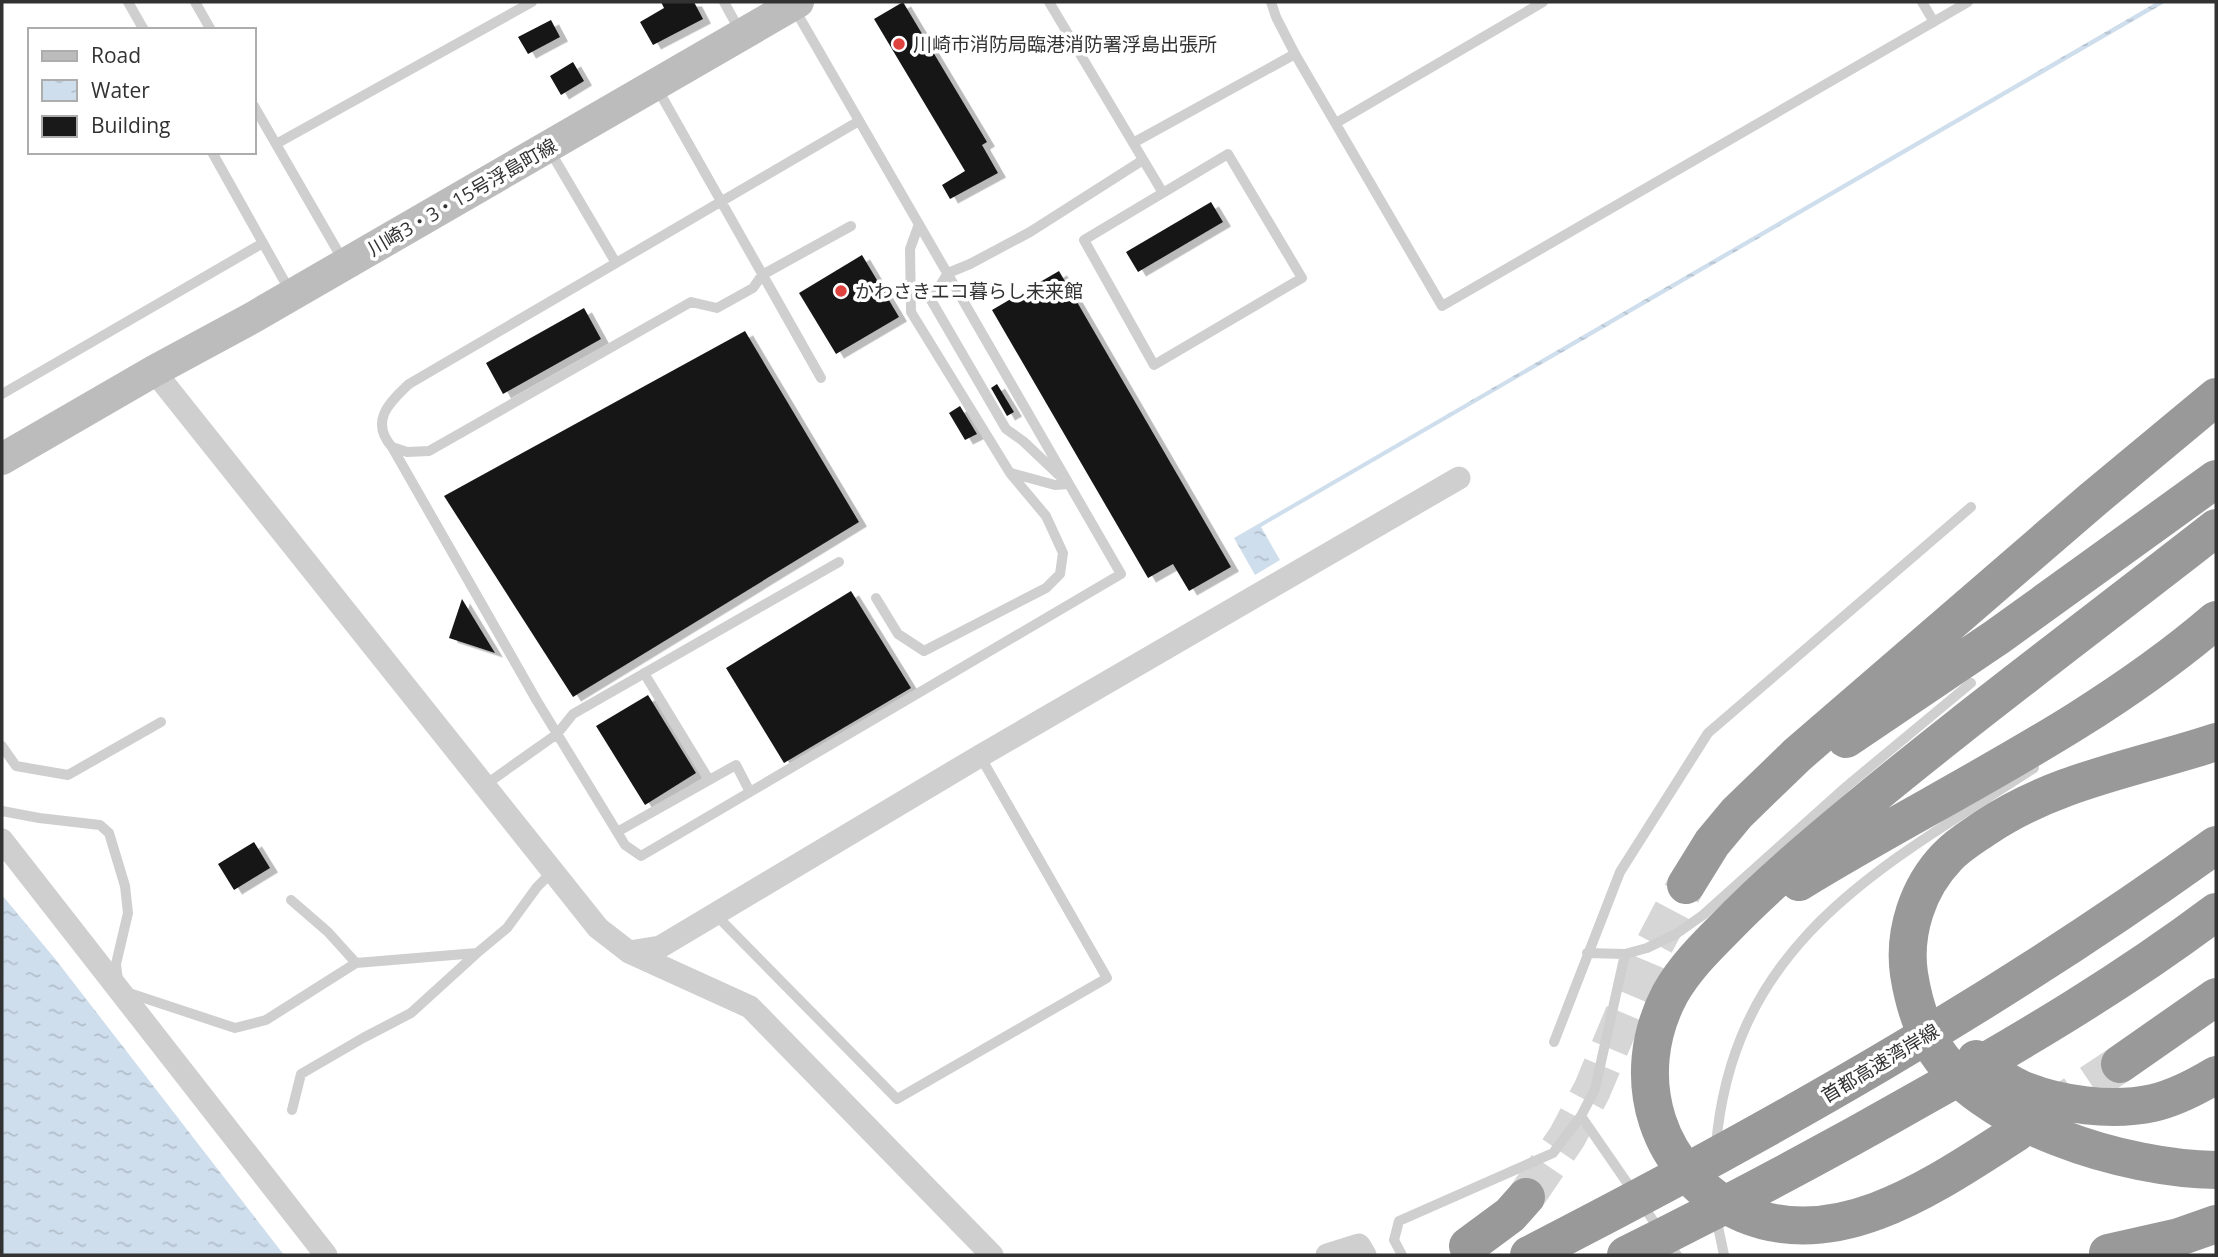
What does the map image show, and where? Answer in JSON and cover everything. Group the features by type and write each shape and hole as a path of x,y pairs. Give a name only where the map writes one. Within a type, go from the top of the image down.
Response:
{"highway":[{"path":"1686,885 1712,843 1762,788 1836,719 2216,397"},
{"path":"2119,550 2216,466"},
{"path":"1712,843 1746,810 1773,789 1949,671 2216,479"},
{"path":"2216,528 1923,756 1784,871 1696,958 1671,993 1660,1016 1652,1043 1649,1070 1651,1098 1658,1124 1670,1151 1704,1191 1753,1217 1780,1224 1807,1226 1862,1216 1903,1199 1955,1172 2012,1110 2051,1099 2107,1106 2135,1105 2174,1097 2216,1075"},
{"path":"1696,958 1739,923 1788,889 2035,747 2152,671 2216,623"},
{"path":"2216,742 2059,789 1993,822 1967,852 1947,883 1919,962 1912,996 1921,1022 1948,1066 1974,1090 2049,1134 2094,1151 2145,1163 2216,1170"},
{"name":"首都高速湾岸線","path":"1529,1255 1664,1186 1835,1091 1996,993 2142,898 2216,845"},
{"path":"1626,1255 1848,1140 2012,1047 2168,948 2216,912"},
{"path":"2120,1064 2216,997"},
{"path":"1468,1246 1510,1215 1526,1197"},
{"path":"2108,1253 2179,1237 2216,1224"},
{"path":"2206,1255 2216,1252"}],"street":[{"name":"川崎3・3・15号浮島町線","path":"2,459 346,264 795,3"},
{"path":"154,371 598,928 629,953 750,1007 992,1255"},
{"path":"629,953 660,947 980,756 1459,478"},
{"path":"2,840 326,1255"},
{"path":"1327,1255 1359,1245 1365,1255"}],"lane":[{"path":"128,2 143,28"},
{"path":"195,2 210,28"},
{"path":"724,2 741,35"},
{"path":"1049,2 1163,193"},
{"path":"1271,2 1295,54 1442,306 1968,2"},
{"path":"1336,123 1543,2"},
{"path":"1922,2 1934,22"},
{"path":"276,145 527,3"},
{"path":"795,3 859,121 1121,574 641,856 625,845 557,734 382,430 384,413 390,402 409,384 859,121"},
{"path":"1133,143 1295,54"},
{"path":"655,85 821,378"},
{"path":"256,110 346,264"},
{"path":"548,147 616,263"},
{"path":"213,154 292,295"},
{"path":"1228,154 1302,278 1154,365 1084,240 1163,193 1228,154"},
{"path":"1069,484 1023,441 1006,429 931,300 948,273 1030,232 1143,160"},
{"path":"876,598 898,635 924,651 1046,588 1060,574 1063,553 1046,516 1010,473 911,312 910,249 919,224"},
{"path":"392,447 407,452 429,451 691,302 717,308 753,288 762,275 851,226"},
{"path":"2,394 263,243"},
{"path":"402,373 409,384"},
{"path":"1010,473 1055,485 1069,484"},
{"path":"1554,1042 1620,872 1708,733 1971,507"},
{"path":"485,785 557,734 573,714 839,562"},
{"path":"2070,739 2152,671"},
{"path":"644,673 709,780"},
{"path":"1587,953 1625,954 1647,948 1676,934 1703,915 1847,786 1971,683"},
{"path":"2,746 16,766 68,775 161,722"},
{"path":"715,914 897,1100 1107,978 980,756"},
{"path":"617,832 736,765 750,792"},
{"path":"1724,1255 1717,1227 1715,1179 1718,1121 1733,1056 1745,1026 1772,978 1809,932 1856,889 1898,857 2039,765"},
{"path":"2,811 100,825 109,833 125,886 128,913 116,964 118,989 235,1028 267,1020 356,963 477,953"},
{"path":"292,1110 302,1074 411,1013 507,928 537,887 553,871"},
{"path":"291,900 328,932 356,963"},
{"path":"1402,1255 1394,1240 1399,1221 1553,1153 1581,1116 1595,1089 1625,954"},
{"path":"1581,1116 1677,1255"}],"water":[{"path":"2157,2 2166,2 1261,527 1280,560 1255,575 1234,538"},
{"path":"2,895 56,960 284,1255 2,1255"}],"building":[{"path":"661,2 694,2 703,19 653,45 640,22 664,8"},
{"path":"903,2 987,142 982,145 998,173 950,199 942,185 965,171 874,19"},
{"path":"551,20 560,37 528,54 518,37"},
{"path":"573,62 584,81 561,95 550,76"},
{"path":"1211,202 1223,222 1138,272 1126,252"},
{"path":"862,255 899,317 836,354 799,293"},
{"path":"1059,271 1231,567 1189,591 1173,564 1148,578 992,310"},
{"path":"584,308 601,339 503,394 486,363"},
{"path":"745,331 859,522 573,697 444,496"},
{"path":"997,384 1014,412 1007,416 991,388"},
{"path":"960,406 977,434 965,440 949,413"},
{"path":"851,591 911,688 784,763 726,668"},
{"path":"462,599 495,653 449,638"},
{"path":"648,695 696,773 645,805 596,726"},
{"path":"254,842 270,868 234,890 218,864"}],"tunnel":[{"path":"1526,1197 1567,1137 1592,1090 1648,957 1686,885"},
{"path":"2043,1115 2120,1064"}],"place":[{"name":"川崎市消防局臨港消防署浮島出張所","path":"899,44"},
{"name":"かわさきエコ暮らし未来館","path":"841,291"}]}
